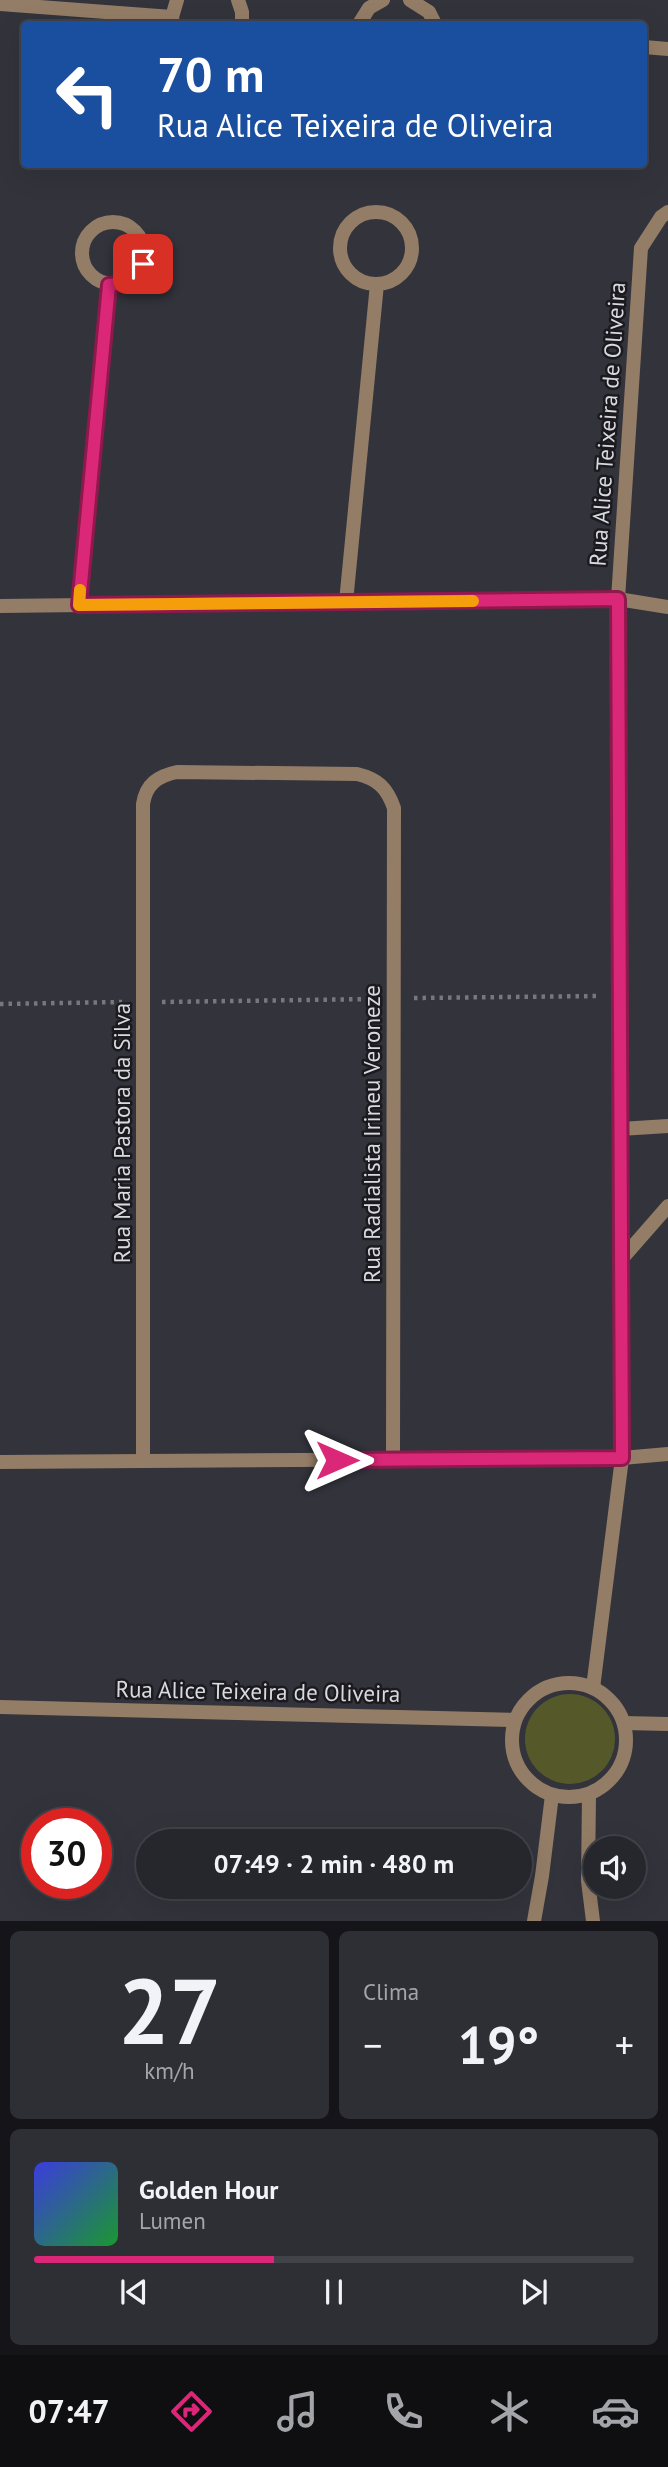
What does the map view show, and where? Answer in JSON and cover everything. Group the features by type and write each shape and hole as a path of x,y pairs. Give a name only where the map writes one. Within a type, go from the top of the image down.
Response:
{"street":[{"path":"0,4 173,21 177,0"},
{"path":"238,0 242,21"},
{"path":"361,21 369,8 383,0"},
{"path":"410,0 429,12 434,21"},
{"path":"647,47 668,49"},
{"path":"369,212 392,216 402,223 412,243 407,266 389,281 377,284 365,282 346,268 341,258 342,234 358,217 369,212"},
{"name":"Rua Alice Teixeira de Oliveira","path":"593,1688 622,1458 618,599 641,248 664,214"},
{"path":"111,222 122,223 139,235 145,254 138,273 130,280 109,285 91,276 82,258 82,247 92,229 111,222"},
{"path":"346,602 377,284"},
{"path":"79,605 109,285"},
{"path":"0,606 618,599 668,607"},
{"name":"Rua Radialista Irineu Veroneze","path":"143,804 145,794 152,783 177,772 357,774 370,777 382,785 394,808 393,1460"},
{"name":"Rua Maria Pastora da Silva","path":"143,804 143,1461"},
{"path":"620,1129 668,1126"},
{"path":"621,1261 668,1206"},
{"path":"0,1462 622,1458 668,1454"},
{"path":"575,1683 593,1688 607,1697 618,1709 627,1741 624,1758 616,1773 604,1786 589,1794 571,1797 552,1795 522,1774 514,1757 512,1738 515,1720 525,1704 539,1691 556,1684 575,1683"},
{"name":"Rua Alice Teixeira de Oliveira","path":"0,1707 515,1720"},
{"path":"624,1723 668,1724"},
{"path":"589,1794 588,1881 593,1921"},
{"path":"534,1921 552,1795"}],"path":[{"path":"0,1004 620,995"}],"green space":[{"path":"570,1694 587,1698 602,1707 611,1722 615,1739 611,1756 602,1771 587,1780 570,1784 553,1780 538,1771 529,1756 525,1739 529,1722 538,1707 553,1698"}],"slow traffic":[{"path":"80,590 79,605 473,601"}],"route":[{"path":"143,264 130,280 109,285 79,605 618,599 622,1458 337,1460"}]}
